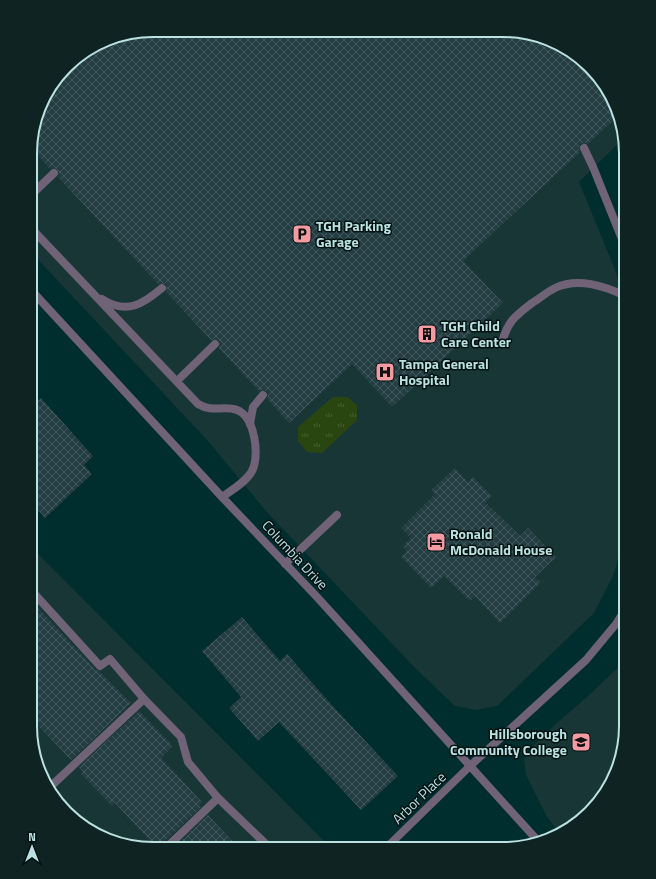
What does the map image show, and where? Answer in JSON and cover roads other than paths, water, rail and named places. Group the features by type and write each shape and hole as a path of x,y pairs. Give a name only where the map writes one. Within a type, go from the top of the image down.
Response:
{"street":[{"path":"584,148 619,233"},
{"path":"37,189 54,173"},
{"path":"37,234 198,404 211,409 237,410 246,418 250,424 256,449 256,457 248,477 222,497"},
{"path":"502,344 505,331 511,321 519,313 555,288 567,284 589,283 619,293"},
{"path":"95,295 116,306 139,305 148,300 162,288"},
{"name":"Columbia Drive","path":"37,297 471,765 535,837"},
{"path":"177,381 215,344"},
{"path":"250,424 253,408 263,395"},
{"path":"285,564 337,515"},
{"path":"37,597 100,666 110,659 144,699 181,737 188,762 218,798 264,842"},
{"name":"Arbor Place","path":"392,842 471,765 586,660 619,619"},
{"path":"53,785 144,699"},
{"path":"172,842 218,798"}],"place":[{"name":"TGH Parking Garage","path":"302,234"},
{"name":"TGH Child Care Center","path":"427,334"},
{"name":"Tampa General Hospital","path":"385,372"},
{"name":"Ronald McDonald House","path":"436,542"},
{"name":"Hillsborough Community College","path":"581,742"}]}
